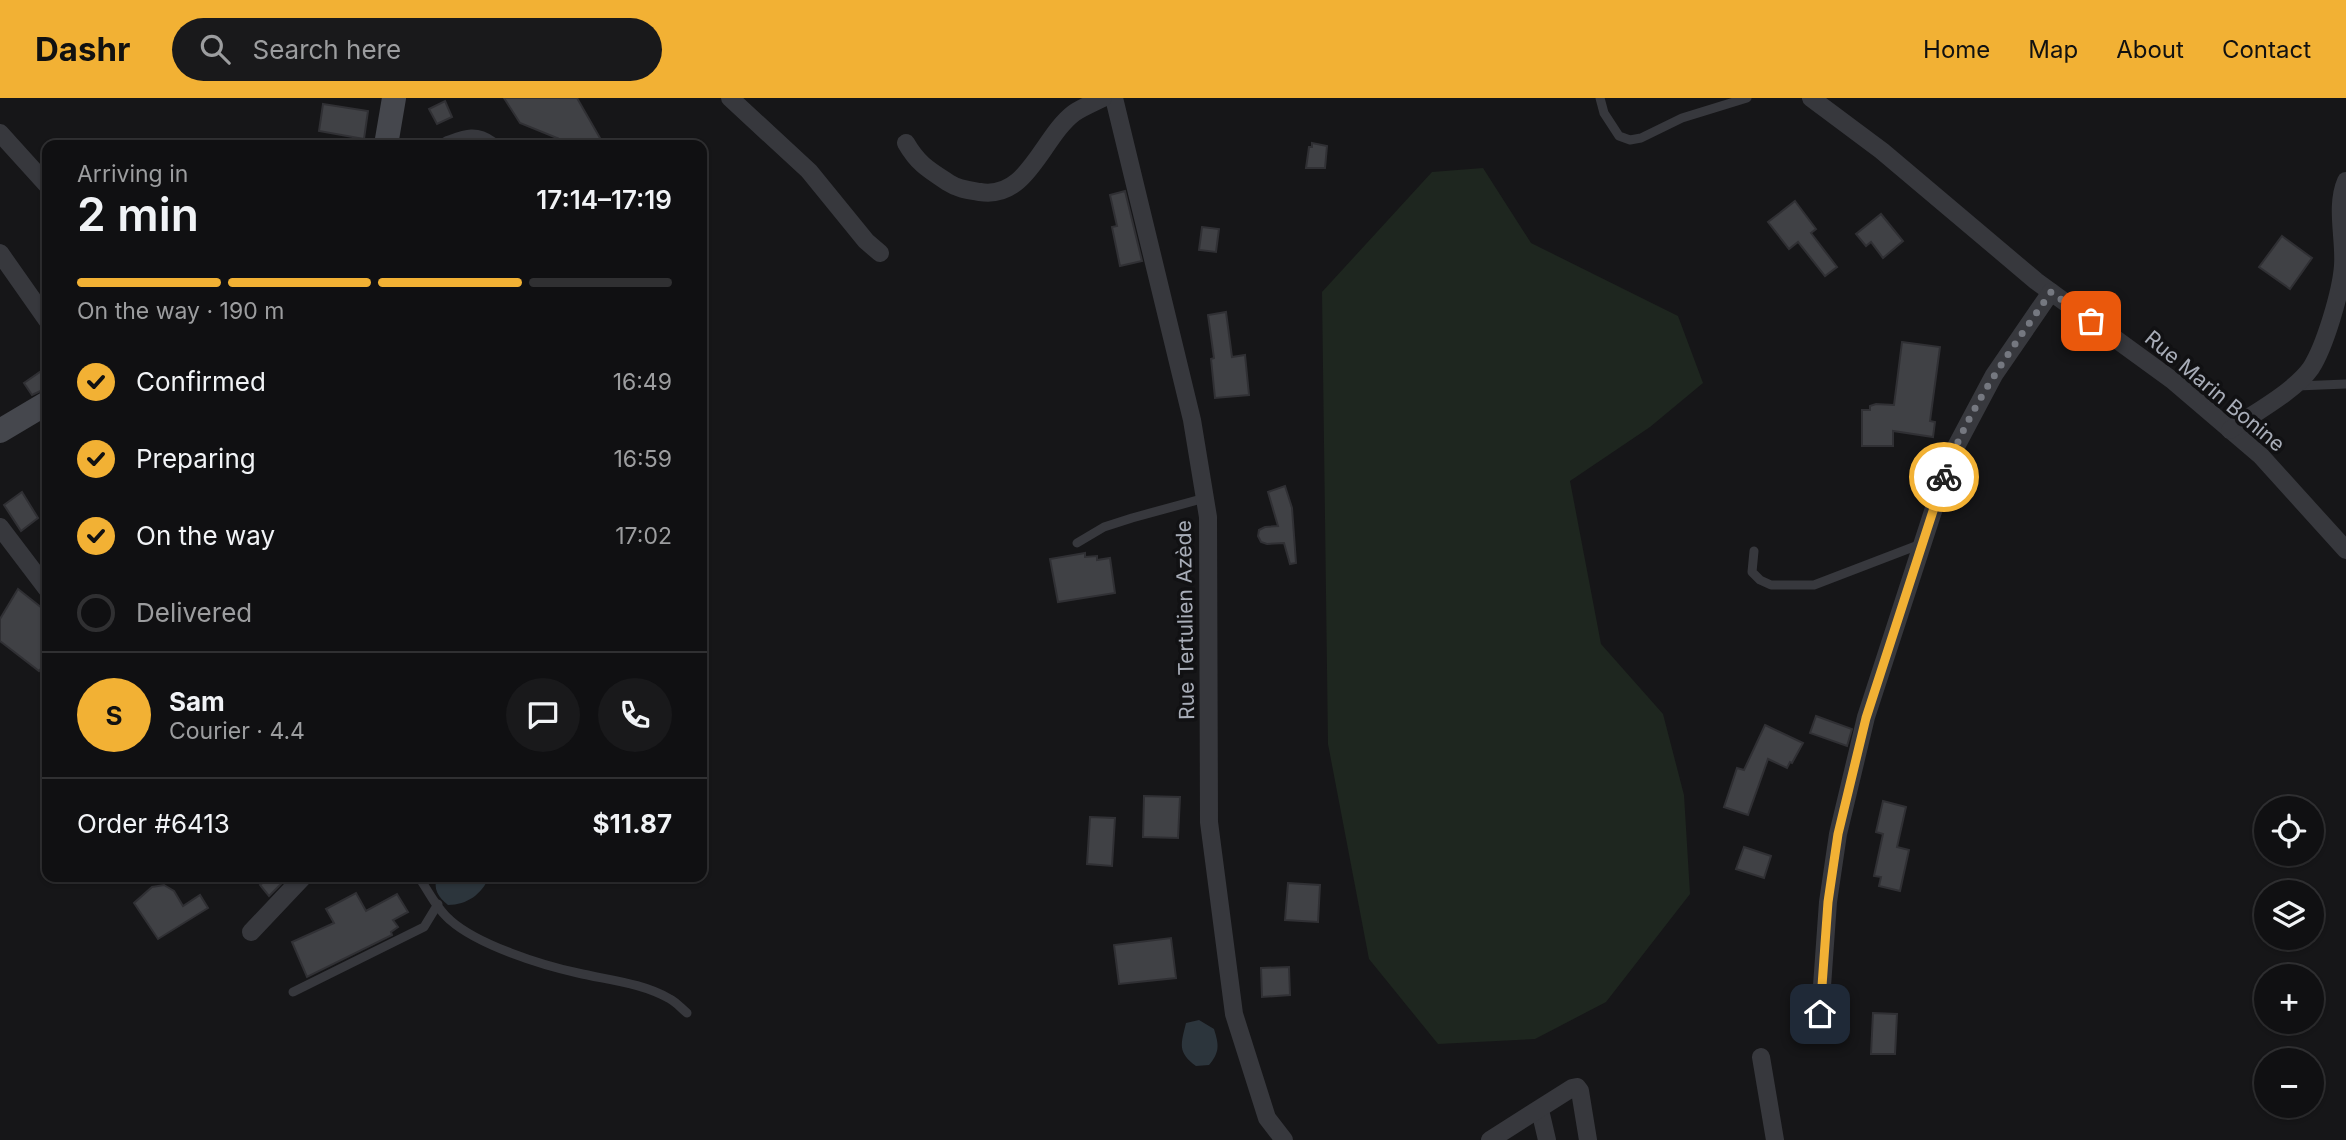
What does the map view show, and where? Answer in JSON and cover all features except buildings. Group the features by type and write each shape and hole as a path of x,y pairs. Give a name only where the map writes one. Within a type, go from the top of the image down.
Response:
{"street":[{"path":"387,140 394,98"},
{"path":"730,98 809,171 857,230 880,253"},
{"path":"906,143 923,166 956,188 989,194 1003,192 1014,186 1073,114 1103,98"},
{"name":"Rue Tertulien Azède","path":"1114,98 1192,420 1208,517 1209,822 1234,1014 1267,1118 1283,1140"},
{"name":"Rue Marin Bonine","path":"1811,98 1882,151 2051,292 2172,380 2261,456 2346,550"},
{"path":"0,133 42,179"},
{"path":"461,140 471,136 483,140"},
{"path":"2230,430 2292,387 2311,368 2327,330 2343,267 2342,199 2346,181"},
{"path":"0,253 42,310"},
{"path":"1820,1014 1828,902 1838,834 1866,718 1951,456 1994,375 2051,292"},
{"path":"0,431 42,406"},
{"path":"0,527 42,582"},
{"path":"251,932 298,882"},
{"path":"1761,1057 1775,1140"},
{"path":"1490,1140 1577,1087 1580,1091 1588,1140"},
{"path":"1540,1110 1547,1140"}],"lane":[{"path":"1600,98 1604,113 1619,136 1630,140 1641,138 1682,118 1747,98"},
{"path":"2292,387 2346,384"},
{"path":"1077,543 1104,527 1132,517 1205,498"},
{"path":"1754,551 1752,572 1760,580 1771,584 1814,585 1922,544"},
{"path":"423,882 447,918 470,936 506,951 574,972 649,990 670,999 687,1013"},
{"path":"293,992 424,927 438,904"}],"shaded area":[{"path":"1483,168 1531,243 1678,316 1703,383 1650,427 1570,481 1601,644 1663,714 1684,795 1690,894 1606,1002 1535,1039 1438,1044 1369,959 1328,744 1322,292 1432,172"},
{"path":"436,882 486,882 473,897 448,905 437,893"},
{"path":"1199,1020 1214,1029 1218,1048 1209,1065 1196,1066 1183,1052 1182,1047 1186,1023"}],"way so far":[{"path":"1944,477 1951,456 1994,375 2051,292 2091,321"}],"route":[{"path":"1820,1014 1828,902 1838,834 1866,718 1944,477"}]}
